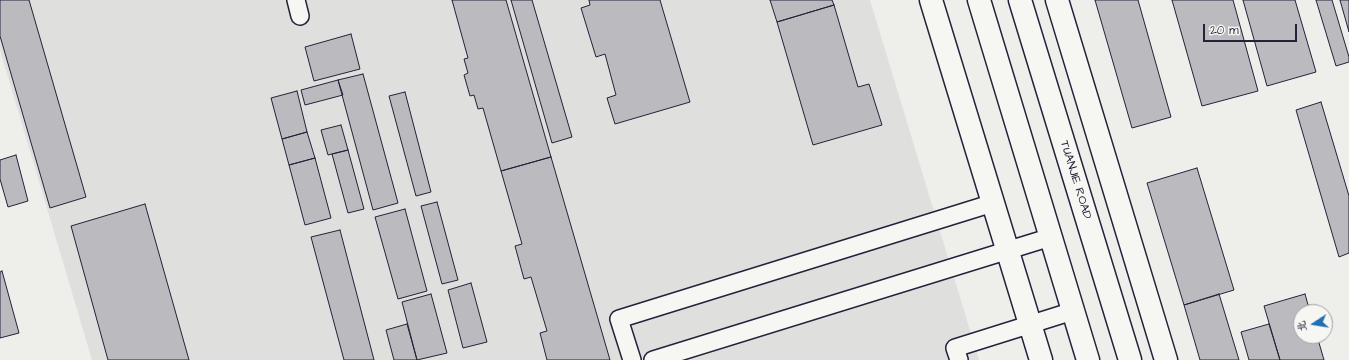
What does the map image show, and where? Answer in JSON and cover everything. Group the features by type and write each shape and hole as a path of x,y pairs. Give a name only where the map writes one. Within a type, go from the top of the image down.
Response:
{"street":[{"path":"931,0 1041,360"},
{"path":"978,0 1088,360"},
{"name":"TUANJIE ROAD","path":"1020,0 1130,360"},
{"path":"1057,0 1166,360"}],"lane":[{"path":"632,360 619,319 993,203"},
{"path":"653,360 1051,237"},
{"path":"959,360 956,348 1073,311"}],"shaded area":[{"path":"0,0 870,0 979,360 92,360 0,50"}],"building":[{"path":"0,0 29,0 86,197 50,208 0,36"},
{"path":"452,0 506,0 551,157 501,171 483,108 478,109 474,95 470,96 464,75 468,73 464,59 468,58"},
{"path":"511,0 532,0 572,137 552,143"},
{"path":"589,0 660,0 690,102 615,124 607,98 616,95 605,54 596,57 581,8 590,5"},
{"path":"770,0 832,0 834,5 777,22"},
{"path":"1095,0 1138,0 1171,117 1132,128"},
{"path":"1172,0 1233,0 1258,91 1202,106"},
{"path":"1243,0 1295,0 1316,72 1267,86"},
{"path":"1316,0 1332,0 1349,57 1349,62 1336,66"},
{"path":"1340,0 1349,0 1349,32"},
{"path":"834,5 858,87 869,84 882,125 813,145 777,22"},
{"path":"351,34 360,69 314,81 305,47"},
{"path":"363,74 398,203 373,210 338,80"},
{"path":"338,80 343,95 305,105 301,90"},
{"path":"297,91 307,132 282,139 271,98"},
{"path":"405,92 431,192 416,196 389,96"},
{"path":"1321,102 1349,196 1349,253 1339,257 1296,110"},
{"path":"341,125 348,150 328,155 321,130"},
{"path":"307,132 315,158 289,165 282,139"},
{"path":"348,150 364,209 348,213 332,154"},
{"path":"16,155 28,201 8,207 0,179 0,160"},
{"path":"551,157 610,360 547,360 540,333 547,331 531,277 524,279 515,246 522,244 501,171"},
{"path":"315,158 331,218 305,225 289,165"},
{"path":"1197,168 1234,290 1184,305 1147,183"},
{"path":"437,202 458,280 442,284 421,206"},
{"path":"145,204 189,360 108,360 71,226"},
{"path":"405,209 427,291 398,299 375,217"},
{"path":"340,230 374,360 344,360 311,237"},
{"path":"2,271 19,333 0,338 0,272"},
{"path":"471,283 487,342 463,348 448,290"},
{"path":"431,294 447,353 417,360 402,302"},
{"path":"1219,294 1239,360 1200,360 1184,305"},
{"path":"1305,294 1308,304 1293,304 1293,344 1319,344 1324,360 1280,360 1264,306"},
{"path":"407,324 417,360 394,360 386,330"},
{"path":"1269,324 1280,360 1249,360 1241,332"}]}
